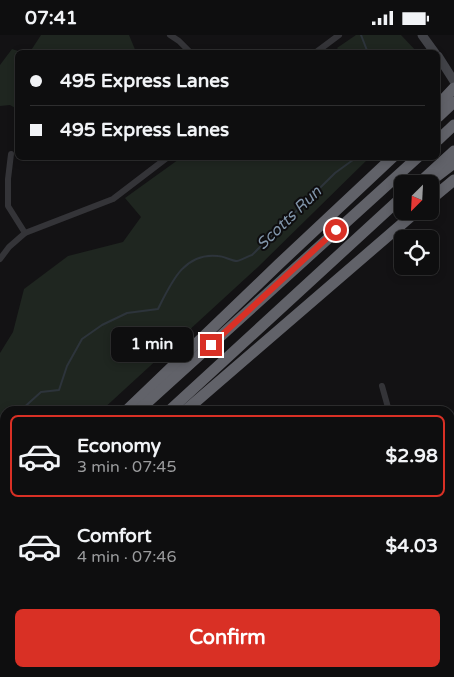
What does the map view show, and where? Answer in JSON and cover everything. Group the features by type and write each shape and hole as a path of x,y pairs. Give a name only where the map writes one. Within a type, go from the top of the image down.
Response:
{"highway":[{"path":"440,103 454,88"},
{"path":"440,115 454,102"},
{"path":"440,138 454,125"},
{"path":"428,175 454,151"},
{"path":"346,201 385,160"},
{"path":"131,406 390,160"},
{"path":"144,406 415,160"},
{"path":"438,175 454,163"},
{"path":"439,192 454,180"},
{"path":"174,406 394,205"},
{"path":"373,225 394,208"},
{"path":"191,406 407,220"}],"main road":[{"path":"422,35 433,50"},
{"path":"440,60 454,81"}],"street":[{"path":"170,35 188,50"},
{"path":"319,50 340,35"},
{"path":"11,154 8,179 8,206 25,233"},
{"path":"0,259 25,233 113,199 164,160"},
{"path":"382,386 388,406"}],"shaded area":[{"path":"41,35 129,35 135,50 31,50"},
{"path":"356,35 401,35 415,50 338,50 337,48"},
{"path":"12,49 15,50 15,108 10,105 0,106 0,65"},
{"path":"178,160 367,160 258,267 106,406 0,406 0,353 13,332 24,289 68,256 123,242 141,217 125,198"}],"waterway":[{"path":"361,35 367,50"},
{"name":"Scotts Run","path":"26,406 41,392 59,390 67,366 82,339 102,325 127,313 158,309 180,271 196,259 206,256 218,256 237,261 252,255 335,173 353,160"}],"route":[{"path":"211,345 336,230"}]}
